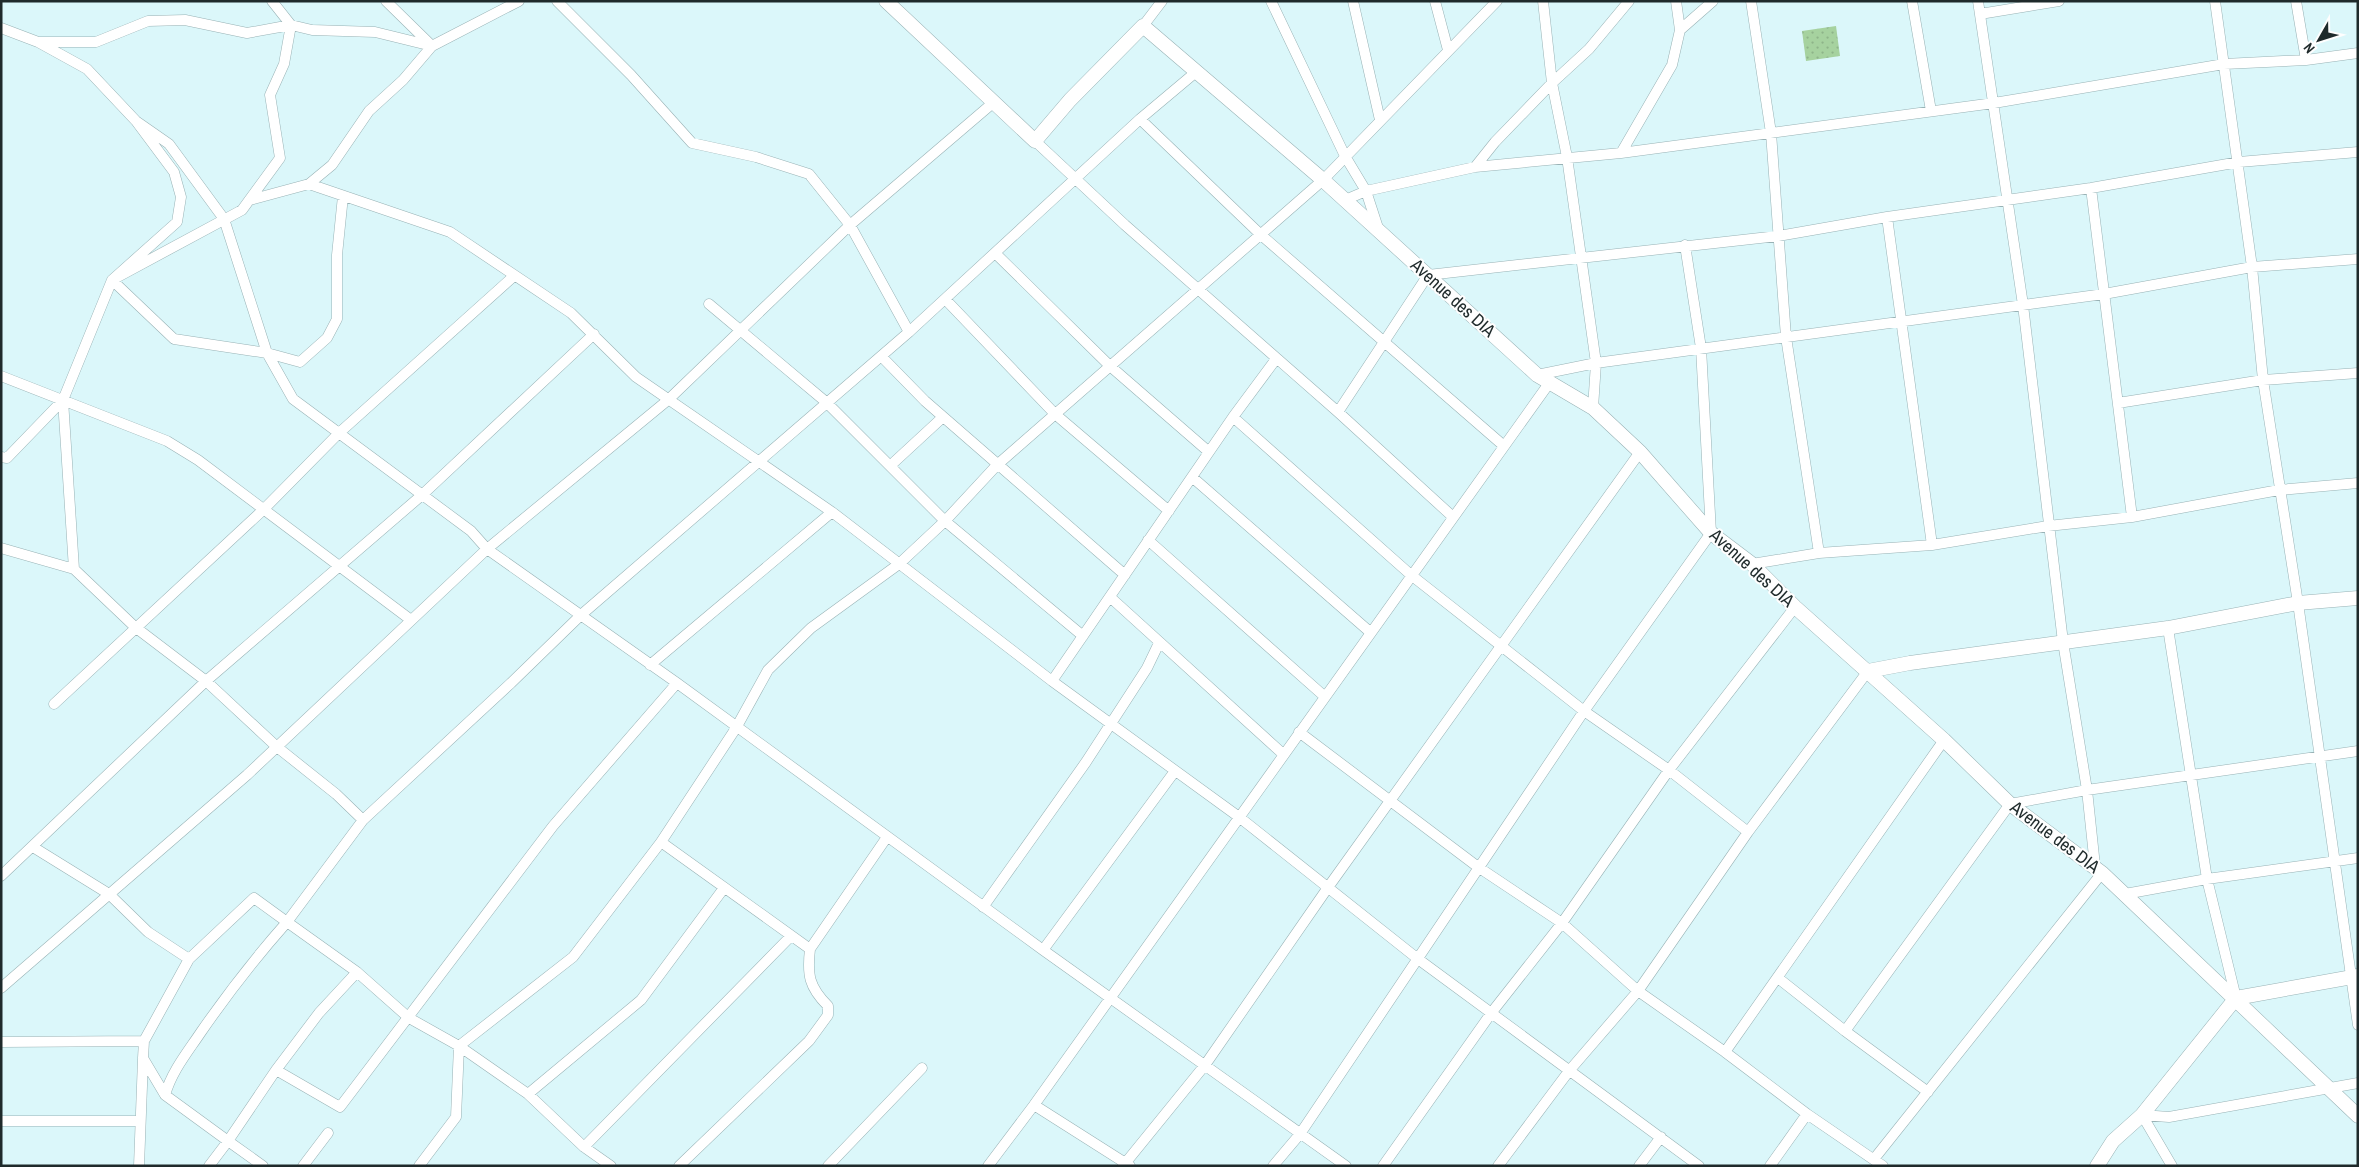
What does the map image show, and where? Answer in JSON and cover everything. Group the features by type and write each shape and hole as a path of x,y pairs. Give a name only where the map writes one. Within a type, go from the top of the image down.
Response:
{"street":[{"path":"112,280 242,210 280,158 270,94 284,64 291,25 272,1"},
{"path":"386,1 432,46"},
{"path":"250,200 308,184 332,165 369,111 403,80 432,46 519,1"},
{"path":"557,1 632,75 692,143 756,158 809,174 850,225 909,332"},
{"path":"886,1 1074,179 1199,288 1453,516"},
{"path":"1035,141 1070,100 1143,26 1162,1"},
{"path":"1271,1 1345,156 1366,191 1380,232"},
{"path":"1352,1 1380,120"},
{"path":"1435,1 1448,50"},
{"path":"420,1166 456,1117 459,1046 572,957 660,842 736,728 768,670 811,628 899,564 945,521 997,465 1323,180 1497,1"},
{"path":"1543,1 1552,83 1567,157 1596,363 1593,408"},
{"path":"1475,167 1495,142 1552,83 1589,49 1629,1"},
{"path":"1621,153 1672,65 1680,30 1676,1"},
{"path":"1680,30 1713,1"},
{"path":"1751,1 1771,133 1786,337 1819,553"},
{"path":"1912,1 1931,111"},
{"path":"1874,1160 2099,870 2062,642 2023,305 1978,1"},
{"path":"1980,14 2059,1"},
{"path":"2215,1 2252,267 2263,380 2278,490 2298,603 2335,862 2355,976 2358,1025"},
{"path":"2296,1 2306,60"},
{"path":"38,42 96,42 148,21 185,20 247,33 291,25 312,30 375,32 432,46"},
{"name":"Avenue des DIA","path":"1143,26 1323,180 1543,379 1593,408 1640,452 1711,533 1752,564 1795,607 1944,740 2010,804 2099,870 2236,998 2358,1116"},
{"path":"1,28 38,42 88,69 136,120 174,172 181,197 177,222 112,280 63,400 7,458 1,457"},
{"path":"1345,200 1366,191 1475,167 1621,153 1931,111 2224,64 2306,60 2358,52"},
{"path":"165,1095 171,1076 249,965 287,922 363,820 511,683 580,615 909,332 1140,119 1196,72"},
{"path":"1,988 276,748 487,549 668,400 850,225 994,102"},
{"path":"1140,119 1260,234 1504,446"},
{"path":"136,120 169,144 224,219 267,353 293,399 471,531 487,549 677,683 983,907 1346,1166"},
{"path":"1338,412 1428,275 1778,236 1886,217 2091,188 2238,162 2358,152"},
{"path":"308,184 450,232 571,313 636,377 832,512 1052,681 1329,886 1418,959 1699,1166"},
{"path":"2091,188 2132,517"},
{"path":"112,280 174,339 267,353 300,362 327,338 337,319 337,255 343,196"},
{"path":"1886,217 1932,545"},
{"path":"1273,1166 1300,1134 1584,710 1711,533 1701,348 1685,245"},
{"path":"995,253 1110,366 1209,452"},
{"path":"988,1166 1034,1105 1504,446 1543,379 1596,363 2104,294 2252,267 2358,259"},
{"path":"54,704 263,510 339,433 514,276"},
{"path":"945,299 1055,414 1169,510"},
{"path":"709,304 826,402 945,521 1083,636"},
{"path":"1,876 206,682 422,495 594,334"},
{"path":"881,356 943,417 1125,575"},
{"path":"1052,681 1233,417 1276,359"},
{"path":"2118,403 2263,380 2358,373"},
{"path":"1,376 167,440 198,460 412,620"},
{"path":"63,400 74,569"},
{"path":"891,465 943,417"},
{"path":"1233,417 1411,575 1584,710 1669,770 1748,832"},
{"path":"1034,1105 1126,1165 1205,1064 1390,800 1640,452"},
{"path":"1192,477 1370,632"},
{"path":"1752,564 1819,553 1932,545 2048,526 2132,517 2278,490 2358,483"},
{"path":"650,665 832,512"},
{"path":"1148,540 1324,696"},
{"path":"1,548 74,569 135,627 206,682 276,748 336,794 363,820"},
{"path":"1110,596 1159,643 1283,754"},
{"path":"1498,1166 1569,1071 1638,991 1748,832 1868,671 2168,628 2298,603 2358,598"},
{"path":"1383,1166 1492,1012 1562,923 1669,770 1795,607"},
{"path":"2168,628 2206,879 2236,998"},
{"path":"983,907 1111,723 1147,668 1159,643"},
{"path":"276,1070 340,1107 554,826 677,683"},
{"path":"1299,732 1478,866 1562,923 1638,991 1725,1052 1807,1114 1883,1166"},
{"path":"1725,1052 1944,740"},
{"path":"1845,1031 2010,804 2190,774 2358,751"},
{"path":"1043,950 1175,771"},
{"path":"678,1166 809,1041 828,1015 828,1006 815,992 808,976 810,949 887,837"},
{"path":"660,842 810,949"},
{"path":"33,847 109,894 148,932 189,959"},
{"path":"2124,894 2206,879 2358,858"},
{"path":"528,1094 641,1000 724,888"},
{"path":"139,1166 139,1121 144,1041 189,959 254,898 358,972 409,1018 459,1046 528,1094 584,1147 611,1166"},
{"path":"584,1147 791,936"},
{"path":"210,1166 276,1070 319,1013 358,972"},
{"path":"2097,1166 2113,1141 2142,1115 2236,998 2355,976"},
{"path":"1778,978 1845,1031 1928,1092"},
{"path":"1,1042 144,1041"},
{"path":"142,1058 165,1095 263,1166"},
{"path":"828,1166 922,1068"},
{"path":"2142,1115 2169,1117 2326,1087 2358,1083"},
{"path":"1770,1166 1807,1114"},
{"path":"2142,1115 2172,1166"},
{"path":"1,1121 139,1121"},
{"path":"303,1166 328,1133"},
{"path":"1638,1166 1661,1137"}],"green space":[{"path":"1836,26 1840,56 1806,61 1802,31"}]}
